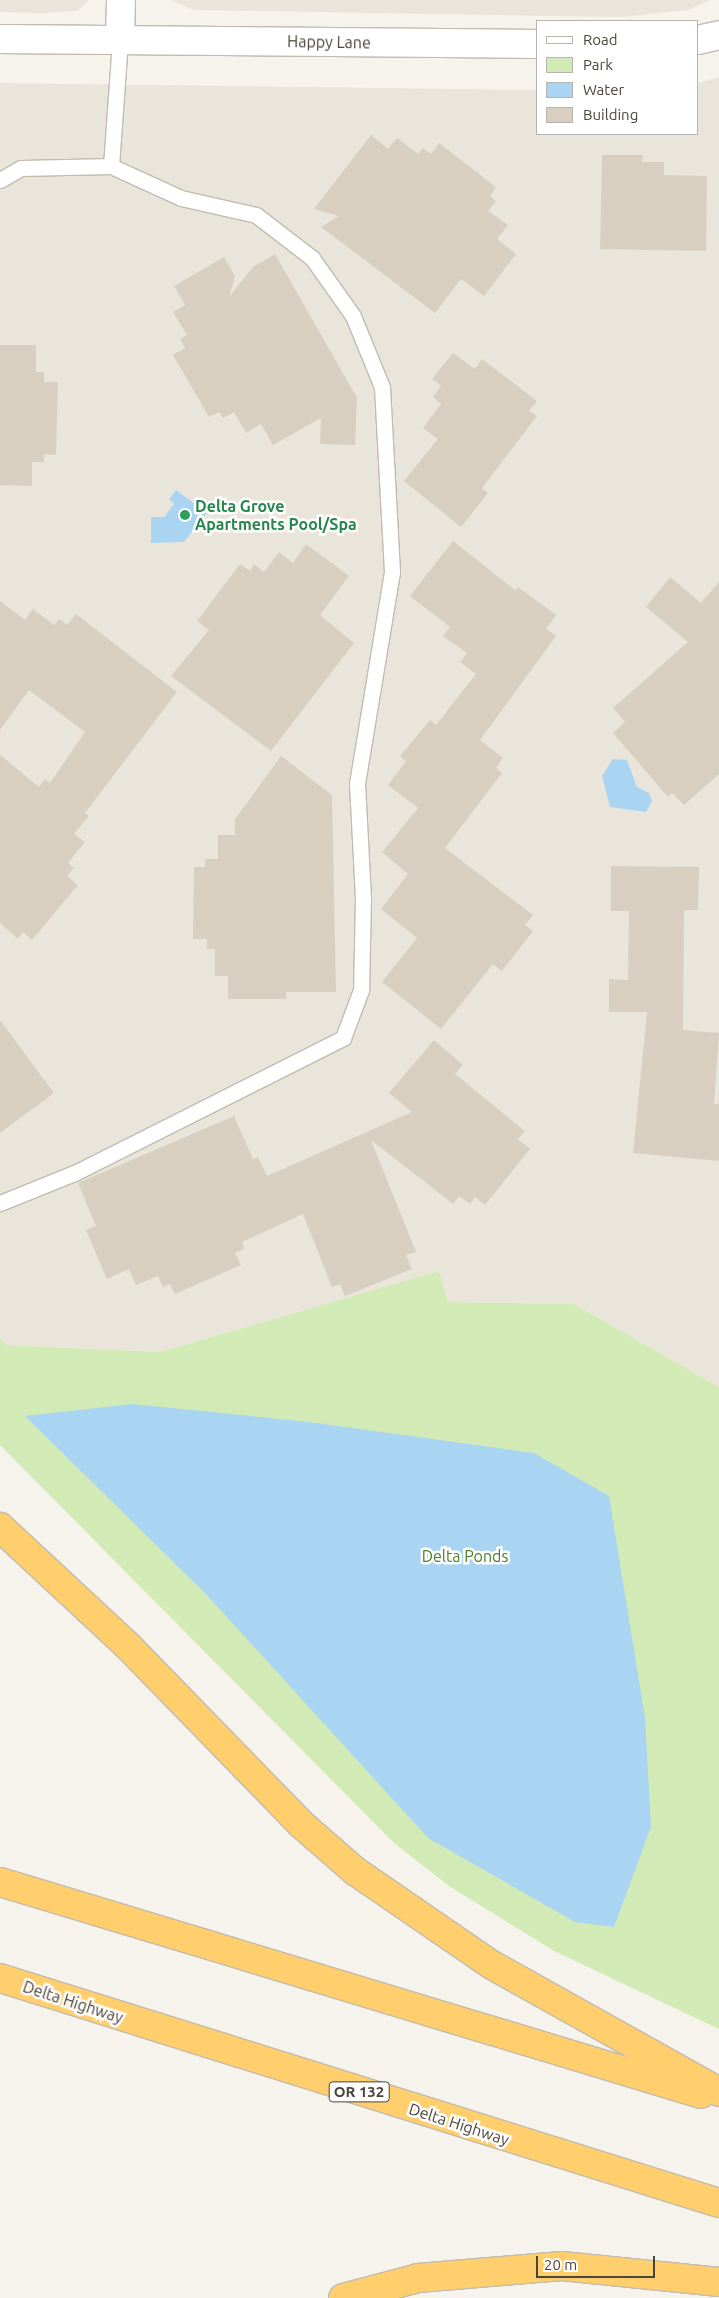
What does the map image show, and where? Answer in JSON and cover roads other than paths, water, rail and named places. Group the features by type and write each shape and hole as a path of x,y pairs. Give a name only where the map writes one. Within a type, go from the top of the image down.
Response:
{"highway":[{"path":"0,1527 128,1646 301,1824 355,1871 492,1965 719,2092"},
{"path":"0,1882 719,2100"},
{"name":"Delta Highway","path":"0,1978 719,2203"},
{"path":"344,2298 418,2278 562,2266 719,2282"}],"street":[{"path":"120,40 121,0"},
{"path":"699,40 719,35"},
{"name":"Happy Lane","path":"0,39 536,44"}],"lane":[{"path":"111,166 120,40"},
{"path":"0,180 21,168 111,166 181,198 256,215 312,258 353,316 382,387 392,572 357,783 363,898 361,990 343,1038 74,1173 0,1203"}],"water":[{"name":"Delta Grove Apartments Pool/Spa","path":"176,490 207,513 184,542 151,543 151,517 164,517 174,504 169,499"},
{"path":"613,759 627,760 637,787 649,793 652,801 646,812 610,807 602,776"},
{"path":"132,1404 309,1422 534,1453 609,1496 645,1718 651,1827 614,1927 575,1922 428,1838 206,1594 25,1416"}],"place":[{"name":"Delta Grove Apartments Pool/Spa","path":"185,515"}],"park label":[{"name":"Delta Ponds","path":"465,1556"}]}
